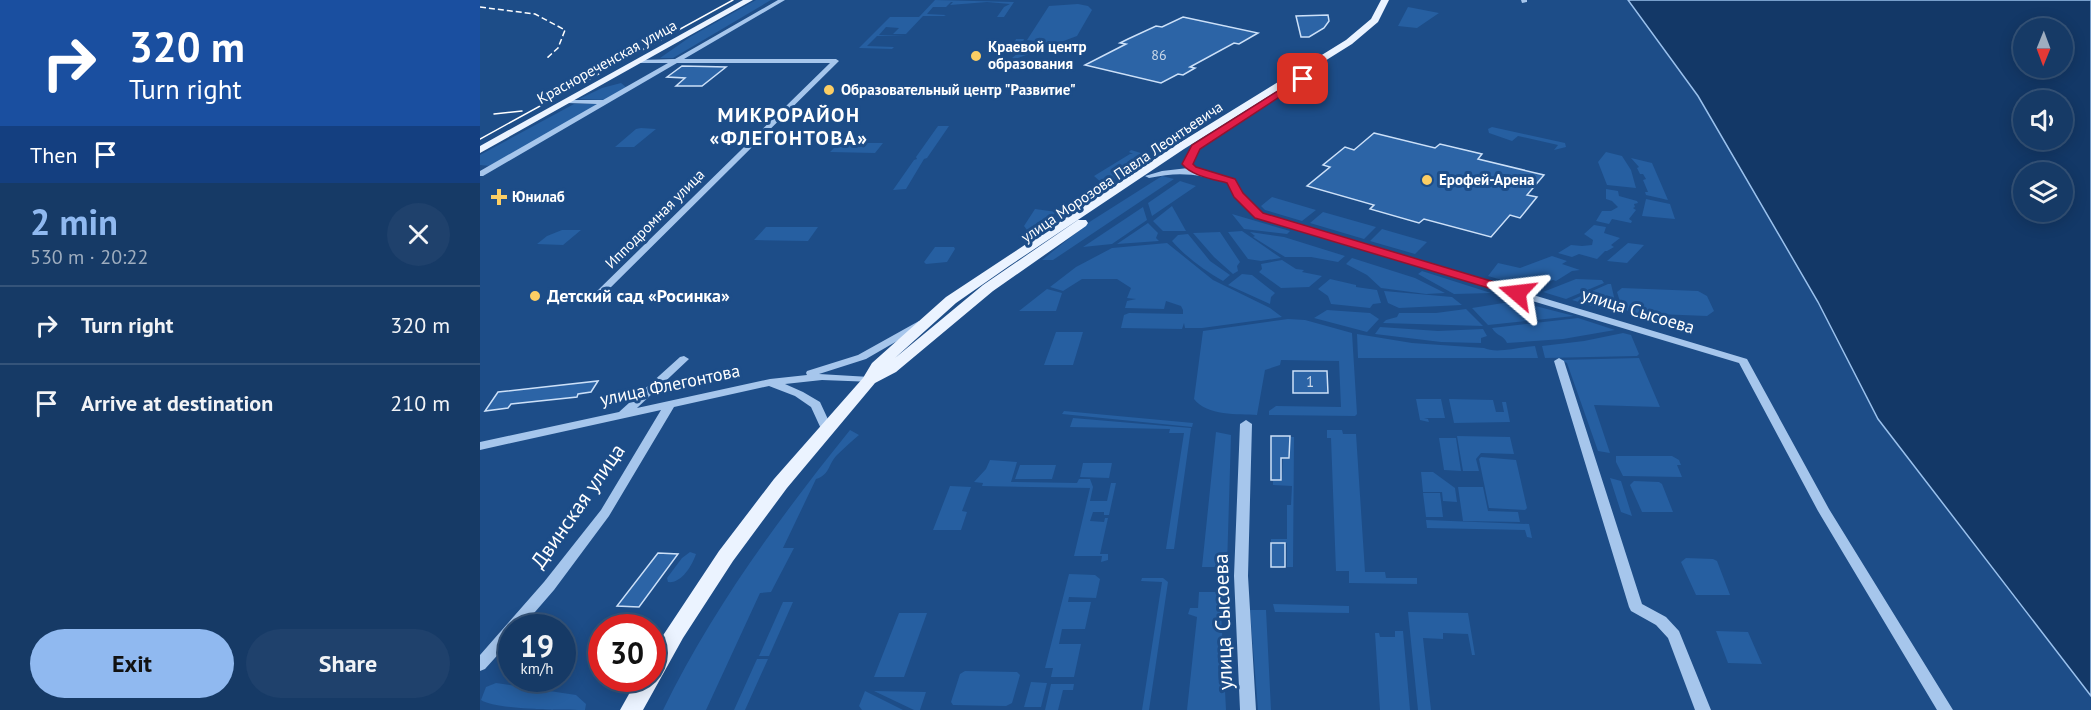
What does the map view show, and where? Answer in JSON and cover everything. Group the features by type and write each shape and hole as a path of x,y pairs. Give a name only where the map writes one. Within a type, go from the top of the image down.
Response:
{"main road":[{"name":"Краснореченская улица","path":"480,150 749,0"},
{"name":"улица Морозова Павла Леонтьевича","path":"666,650 733,546 774,489 870,380 877,366 941,308 1040,238 1180,147 1349,42 1375,20 1385,0"},
{"name":"улица Морозова Павла Леонтьевича","path":"870,380 891,369 988,288 1149,176 1361,41 1384,20 1395,0"},
{"path":"631,710 641,692"}],"street":[{"path":"480,174 782,0"},
{"path":"641,61 678,61"},
{"name":"Ипподромная улица","path":"597,296 836,61 678,61"},
{"path":"567,101 607,102"},
{"path":"1193,169 1187,164 1196,148"},
{"path":"480,168 491,168"},
{"path":"1149,176 1193,169"},
{"name":"улица Сысоева","path":"1193,169 1231,181 1238,195 1259,216 1743,361 1824,511 1945,710"},
{"path":"770,382 821,371 862,357 919,324 941,308"},
{"path":"623,414 684,359"},
{"path":"1559,361 1636,607 1661,621 1674,635 1703,710"},
{"name":"улица Флегонтова","path":"480,446 770,382 822,377 870,380"},
{"path":"770,382 799,394 816,405 826,428"},
{"name":"Двинская улица","path":"524,614 605,513 670,404"},
{"name":"улица Сысоева","path":"1246,424 1241,576 1244,672 1248,710"},
{"name":"Двинская улица","path":"480,665 498,644"}],"shaded area":[{"path":"756,0 771,0 673,58 660,58 690,37"},
{"path":"935,0 1014,2 1004,17 997,17 1004,7 1010,4 987,2 950,5 953,2 951,2 946,7 933,7 927,14 946,15 923,16 906,34 893,34 899,28 886,27 879,35 905,35 877,36 867,46 894,47 892,49 859,48 890,17 919,17"},
{"path":"1628,0 2091,0 2091,696 1878,419 1818,302 1698,96"},
{"path":"1078,4 1088,6 1092,10 1077,36 1015,59 1012,58 1018,53 1031,53 1036,45 1014,44 1016,39 1024,39 1023,42 1044,42 1027,40 1049,6"},
{"path":"1408,7 1439,13 1417,28 1398,26"},
{"path":"621,83 627,88 607,100 579,99 602,88"},
{"path":"574,104 600,104 490,166 480,165 480,155"},
{"path":"938,126 949,126 924,159 906,189 893,190 917,159 916,157"},
{"path":"1492,127 1565,143 1566,147 1554,150 1558,145 1518,136 1512,141 1489,133 1488,129"},
{"path":"636,129 656,129 634,147 615,147"},
{"path":"839,143 883,143 875,153 830,152"},
{"path":"1131,150 1154,157 1130,172 1103,184 1094,176 1133,154 1129,152"},
{"path":"1606,152 1622,156 1631,170 1636,188 1607,185 1598,162"},
{"path":"1631,158 1652,163 1668,200 1646,195 1645,192 1648,192 1643,180 1646,179 1643,174 1640,174 1637,168 1639,167"},
{"path":"1162,176 1174,179 1053,260 1042,260 1091,221"},
{"path":"1180,181 1196,186 1152,216 1148,203"},
{"path":"1606,189 1618,191 1619,196 1637,201 1638,203 1634,204 1633,208 1636,210 1629,219 1631,223 1612,219 1609,224 1596,221 1602,211 1611,211 1618,207 1606,199"},
{"path":"1272,197 1316,210 1302,221 1265,210 1261,206"},
{"path":"1646,199 1670,204 1675,219 1642,216"},
{"path":"1172,206 1186,231 1163,231 1153,221"},
{"path":"1143,207 1147,220 1112,244 1083,247"},
{"path":"1035,209 1057,212 1036,228 1027,230 1024,226"},
{"path":"1323,212 1376,227 1364,239 1310,223"},
{"path":"1232,214 1290,231 1287,234 1244,229"},
{"path":"1148,223 1158,233 1156,238 1159,241 1117,244"},
{"path":"1594,225 1606,227 1604,233 1620,238 1611,245 1614,247 1605,251 1597,259 1579,254 1572,257 1558,253 1571,245 1592,245 1593,240 1584,234"},
{"path":"766,227 818,227 808,241 754,240"},
{"path":"1382,229 1427,242 1415,254 1370,241"},
{"path":"562,230 581,230 563,245 537,244 547,236"},
{"path":"1242,231 1281,258 1261,261 1248,259 1228,232"},
{"path":"1220,232 1240,262 1237,266 1238,271 1233,274 1193,233"},
{"path":"1250,232 1284,237 1345,256 1338,262 1311,257 1285,257 1253,237 1255,236"},
{"path":"1188,234 1210,261 1230,275 1223,281 1196,263 1172,241 1178,235"},
{"path":"1167,243 1213,280 1270,308 1282,317 1202,328 1185,328 1184,323 1182,329 1121,328 1124,315 1129,313 1183,314 1183,310 1181,306 1166,301 1164,309 1125,308 1127,301 1136,299 1127,298 1131,288 1117,279 1082,279 1063,291 1050,287 1076,267 1112,248"},
{"path":"1628,243 1644,245 1627,263 1607,261"},
{"path":"935,247 954,247 955,249 947,262 926,264 924,262"},
{"path":"1552,256 1567,261 1562,264 1580,270 1572,271 1556,281 1553,280 1532,289 1488,276 1498,263 1520,268"},
{"path":"1352,258 1415,278 1445,293 1426,294 1381,288 1367,275 1346,264"},
{"path":"1282,260 1296,269 1304,270 1302,272 1322,276 1309,287 1281,288 1259,272 1262,269 1261,264"},
{"path":"1422,271 1491,293 1454,294 1418,274"},
{"path":"1242,274 1252,275 1275,293 1271,297 1270,304 1228,285"},
{"path":"1330,279 1356,285 1356,287 1377,290 1381,303 1373,304 1370,308 1331,304 1328,296 1318,289"},
{"path":"1576,279 1602,280 1604,283 1566,299 1543,292"},
{"path":"1608,284 1611,284 1618,314 1572,300"},
{"path":"1622,288 1698,291 1707,296 1714,311 1707,316 1632,313 1622,308 1617,292"},
{"path":"1047,289 1062,293 1056,311 1019,311"},
{"path":"1384,291 1452,297 1462,305 1399,308 1388,303"},
{"path":"1516,301 1574,316 1488,325 1472,308"},
{"path":"1466,309 1483,326 1383,323 1397,317 1399,313 1436,313"},
{"path":"1327,310 1370,313 1379,319 1367,332 1314,318"},
{"path":"1578,318 1615,330 1563,339 1507,343 1492,328"},
{"path":"1288,319 1305,320 1352,333 1357,414 1355,416 1269,415 1269,411 1276,406 1341,407 1339,361 1281,360 1280,365 1265,370 1257,415 1232,414 1207,409 1194,399 1203,331"},
{"path":"1380,327 1438,331 1483,329 1487,336 1481,338 1481,343 1441,342 1375,334"},
{"path":"1056,332 1083,332 1073,365 1044,365"},
{"path":"1623,333 1631,335 1639,354 1637,356 1545,358 1542,346 1584,341"},
{"path":"1357,334 1412,343 1489,350 1535,346 1538,358 1358,358"},
{"path":"1639,358 1660,407 1594,405 1610,453 1598,451 1567,363 1561,360"},
{"path":"1416,399 1441,399 1445,418 1424,418 1429,422 1420,420"},
{"path":"1449,399 1493,400 1496,412 1504,412 1502,402 1506,402 1510,422 1454,423"},
{"path":"1064,411 1193,423 1192,427 1062,414"},
{"path":"1073,418 1191,428 1174,549 1166,549 1184,433 1169,433 1170,429 1070,427"},
{"path":"850,430 859,435 837,455 824,475 816,479 783,548 794,548 771,592 760,593 706,710 663,710 725,600 798,496"},
{"path":"1327,430 1342,430 1343,434 1356,434 1365,572 1385,572 1386,578 1417,578 1417,584 1349,583 1349,571 1336,571 1331,438 1327,438"},
{"path":"1216,432 1231,435 1227,567 1202,567"},
{"path":"1457,436 1510,437 1514,454 1481,453 1476,459 1479,471 1463,471"},
{"path":"1290,437 1294,437 1293,567 1287,567 1287,543 1271,542 1271,539 1287,539 1287,505 1291,505 1292,486 1273,485 1273,481 1282,481 1283,459 1290,459"},
{"path":"1439,438 1456,438 1461,471 1444,470"},
{"path":"1616,456 1672,456 1679,460 1681,465 1677,465 1682,477 1623,476 1616,462"},
{"path":"1481,457 1516,460 1527,508 1525,510 1489,508 1479,459"},
{"path":"990,460 1017,462 1011,482 1077,483 1079,479 1090,479 1093,487 1090,501 1107,501 1111,483 1116,483 1109,515 1104,515 1104,512 1093,512 1090,521 1104,522 1105,518 1108,518 1100,554 1108,554 1108,560 1101,562 1102,556 1074,556 1090,488 982,486 983,483 974,482 986,469"},
{"path":"1083,463 1112,463 1109,478 1080,477"},
{"path":"1020,465 1056,465 1052,479 1015,479"},
{"path":"1421,472 1433,472 1455,488 1457,502 1443,501 1442,492 1423,492"},
{"path":"1610,478 1621,481 1632,516 1621,512"},
{"path":"1634,481 1662,484 1673,512 1642,512 1630,485"},
{"path":"950,486 971,487 962,511 967,512 961,530 933,530"},
{"path":"1458,487 1483,487 1488,511 1518,512 1520,522 1463,521"},
{"path":"1423,493 1440,493 1443,517 1426,517"},
{"path":"1426,520 1529,524 1532,538 1527,537 1525,530 1427,528"},
{"path":"690,552 696,554 689,569 682,577 668,582 667,578 682,558"},
{"path":"1686,558 1717,561 1730,595 1696,595 1681,562"},
{"path":"1069,574 1095,575 1100,579 1096,598 1069,597 1068,602 1091,602 1085,629 1062,629 1059,644 1081,644 1074,677 1051,677 1053,668 1045,668"},
{"path":"1142,578 1163,578 1168,582 1149,710 1142,710 1162,582 1141,581"},
{"path":"1199,592 1220,592 1226,710 1187,710 1197,617 1188,614 1190,608 1198,608"},
{"path":"783,602 793,602 769,656 759,656"},
{"path":"1273,604 1349,606 1349,613 1275,612"},
{"path":"1250,610 1266,610 1271,710 1258,710"},
{"path":"1408,612 1468,613 1475,655 1472,655 1468,634 1443,633 1443,639 1423,638 1431,710 1418,710"},
{"path":"899,613 927,613 904,677 874,677"},
{"path":"1395,631 1403,631 1410,710 1380,710 1375,633 1379,633 1380,637 1395,637"},
{"path":"1716,631 1748,632 1762,664 1728,663"},
{"path":"757,659 768,659 745,710 734,710"},
{"path":"965,671 1017,672 1020,675 1012,703 1006,706 953,705 951,702 960,674"},
{"path":"1031,682 1047,683 1041,707 1024,707"},
{"path":"496,683 498,683 498,692 556,692 576,695 586,704 585,710 500,706 481,700 486,687"},
{"path":"1051,684 1074,684 1073,690 1063,690 1058,710 1045,710"},
{"path":"865,691 903,710 862,710 859,706"},
{"path":"874,691 926,692 920,710 914,710"}],"building":[{"path":"1328,15 1329,21 1324,28 1309,37 1301,37 1296,16"},
{"path":"1183,17 1258,33 1190,67 1195,68 1183,75 1178,74 1161,83 1085,65 1126,44 1120,43 1128,39"},
{"path":"682,66 726,67 702,86 676,86 685,78 667,77"},
{"name":"Ерофей-Арена","path":"1374,133 1435,148 1440,144 1482,154 1478,159 1544,175 1527,195 1537,197 1520,218 1510,215 1491,237 1424,219 1419,223 1370,209 1374,205 1307,186 1330,167 1323,165 1345,147 1354,150"},
{"path":"1293,371 1327,371 1328,393 1293,393"},
{"path":"598,381 591,392 578,394 577,397 511,404 508,408 485,411 498,392"},
{"path":"1271,436 1290,436 1289,458 1281,458 1281,480 1271,480"},
{"path":"1271,543 1285,543 1285,567 1271,567"},
{"path":"658,553 678,554 639,607 617,606"}],"tram line":[{"path":"480,139 733,0"},
{"path":"494,114 522,111"}],"railway":[{"path":"480,7 535,14 565,30 558,48 546,59"}],"place":[{"name":"Краевой центр образования","path":"976,56"},
{"name":"Образовательный центр \"Развитие\"","path":"829,90"},
{"name":"Ерофей-Арена","path":"1427,180"},
{"name":"Юнилаб","path":"499,197"},
{"name":"Детский сад «Росинка»","path":"535,296"}],"district":[{"name":"МИКРОРАЙОН «ФЛЕГОНТОВА»","path":"789,126"}],"route":[{"path":"1303,79 1196,148 1187,164 1193,169 1231,181 1238,195 1259,216 1517,293"}]}
